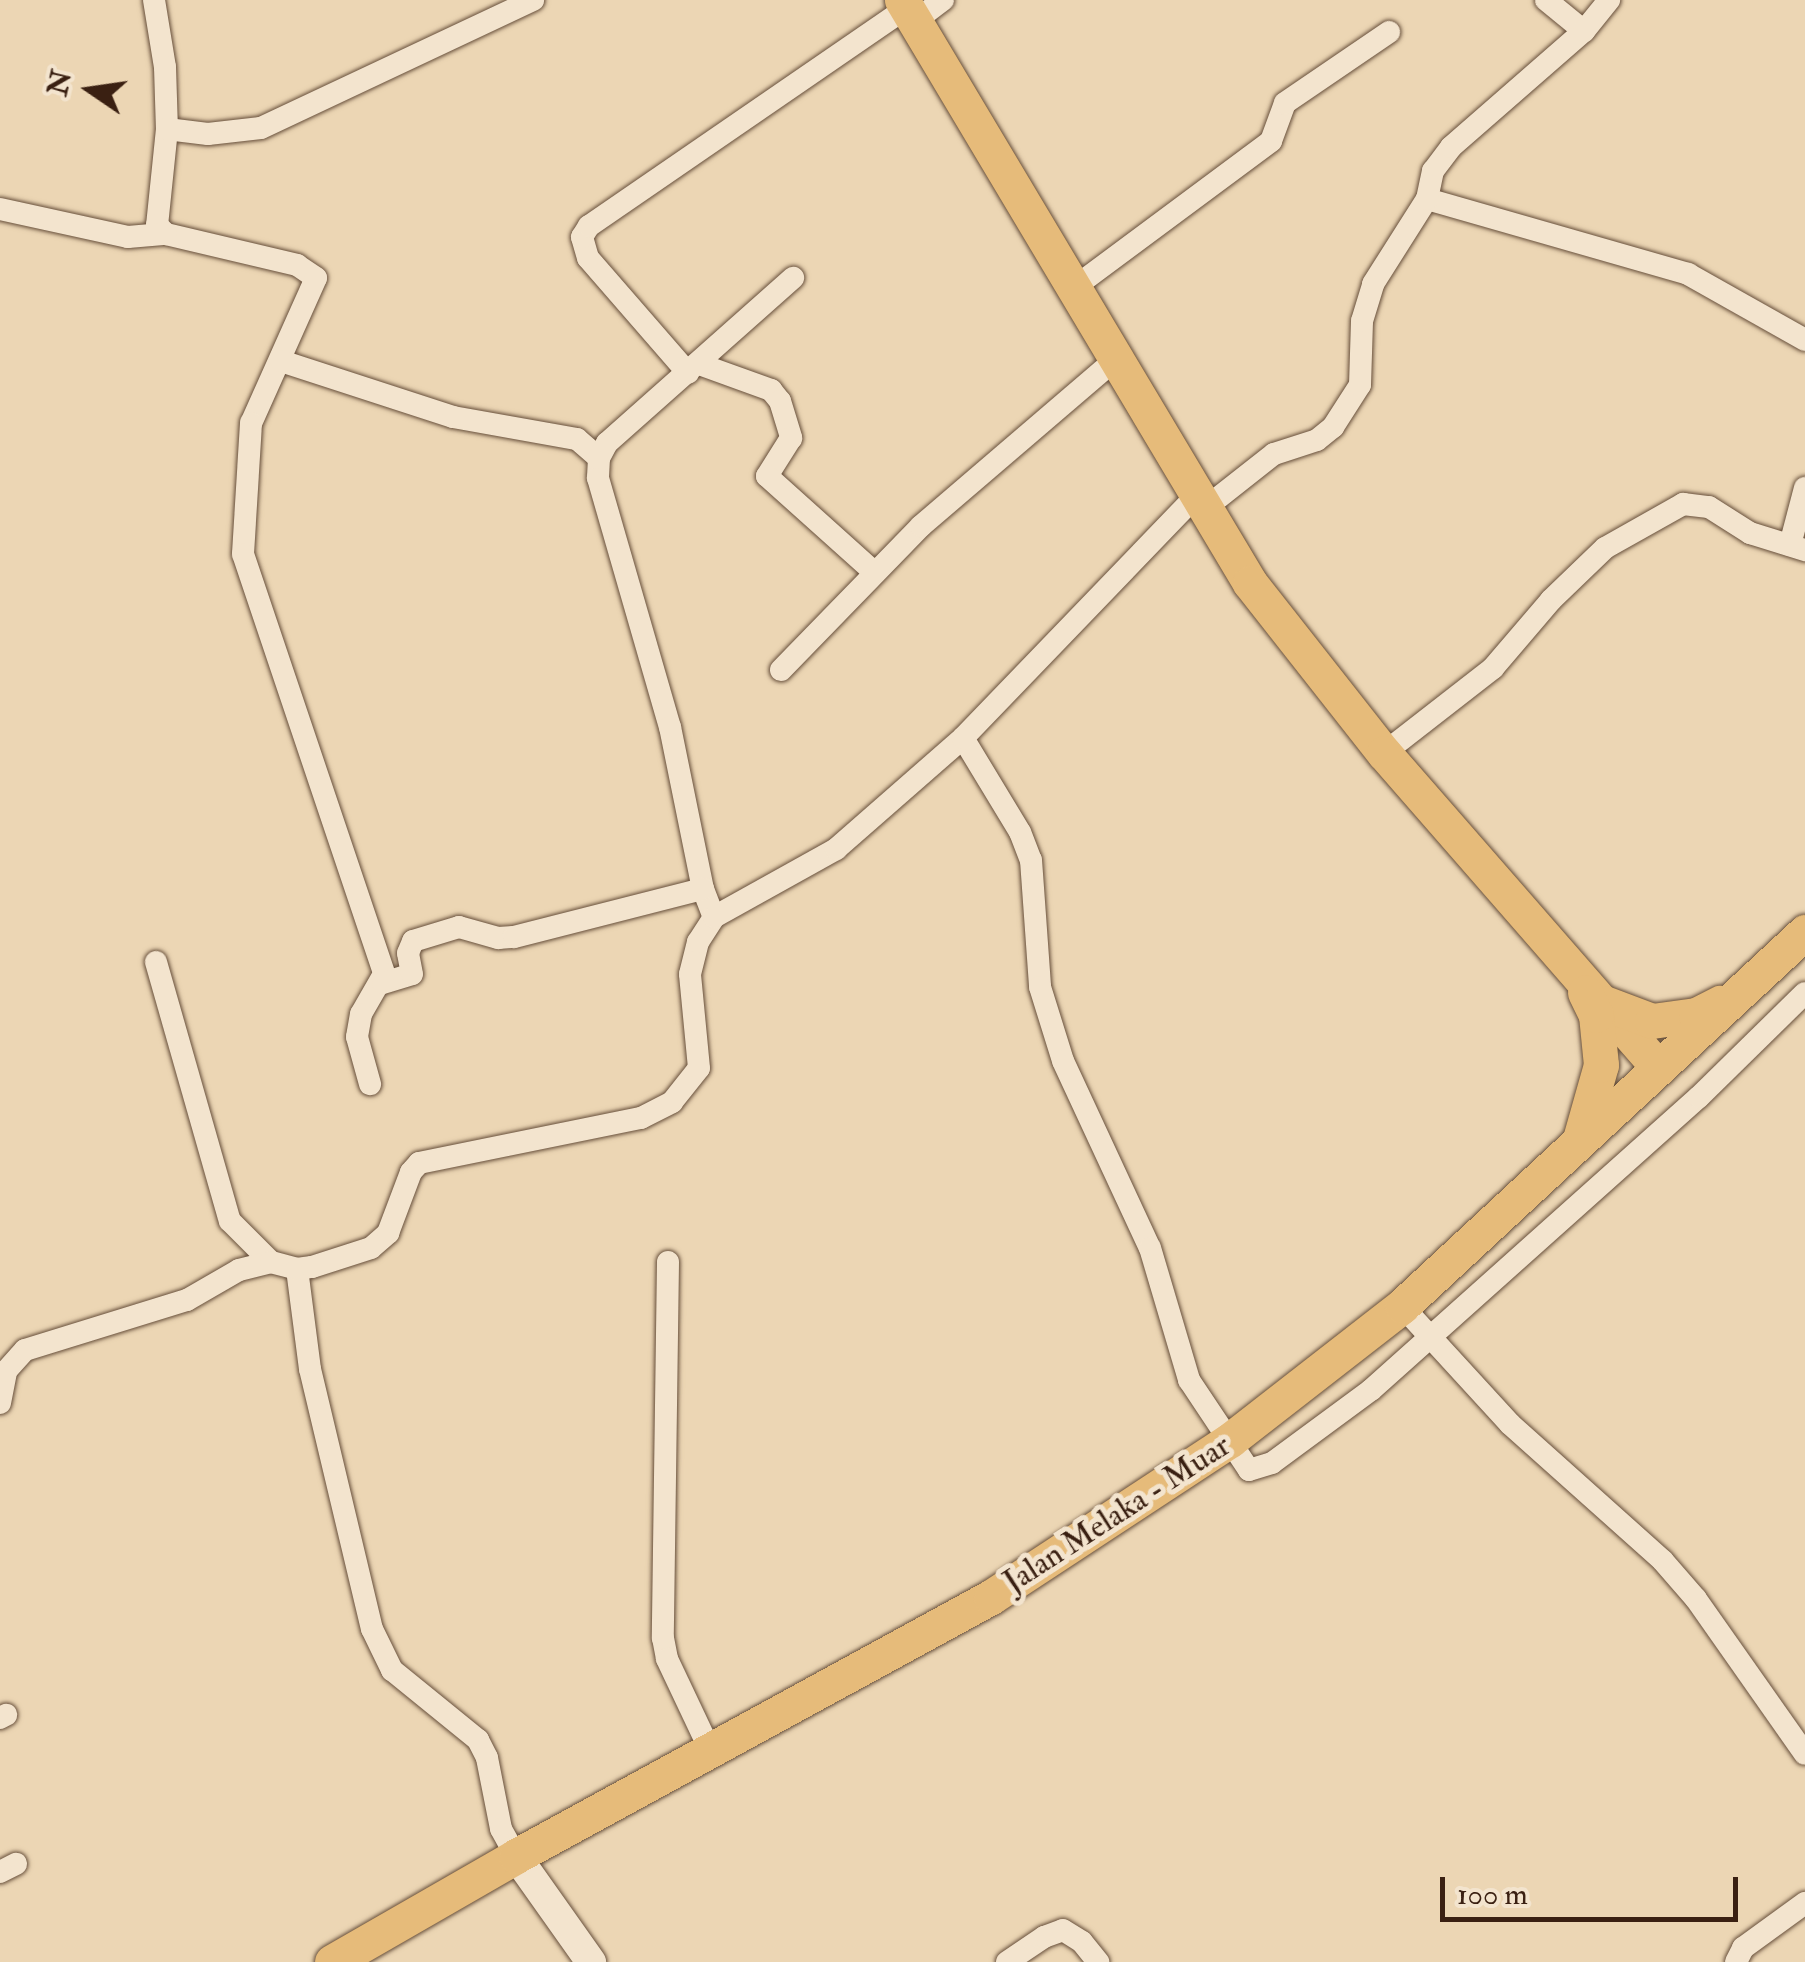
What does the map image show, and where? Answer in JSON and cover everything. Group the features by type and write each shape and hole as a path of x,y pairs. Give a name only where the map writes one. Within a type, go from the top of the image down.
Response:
{"main road":[{"path":"916,7 1116,358 1250,583 1384,753 1659,1068"},
{"name":"Jalan Melaka - Muar","path":"332,1962 369,1953 516,1856 991,1596 1230,1440 1402,1306 1805,932"},
{"path":"1588,988 1630,1016 1676,1020 1696,1015 1744,987"},
{"path":"1578,1145 1600,1065 1596,1015 1588,988"}],"street":[{"path":"154,0 165,68 168,129 156,212 157,224 166,234"},
{"path":"168,129 208,134 261,128 532,0"},
{"path":"1546,0 1584,32"},
{"path":"0,1403 6,1371 25,1350 164,1308 239,1270 271,1262 297,1269 372,1248 388,1234 411,1172 419,1162 641,1118 672,1102 699,1068 690,974 698,942 714,917 836,849 963,738 1200,502 1274,454 1309,444 1333,427 1360,385 1362,321 1374,284 1428,199 1433,171 1451,147 1584,32 1608,0"},
{"path":"875,573 767,476 791,438 780,401 771,390 693,368 588,258 582,237 589,226 916,7"},
{"path":"1076,286 1271,141 1285,103 1389,32"},
{"path":"1428,199 1688,274 1805,340"},
{"path":"0,209 128,238 166,234 297,266 316,276 312,294 251,423 244,554 372,933 383,983"},
{"path":"714,917 703,890 681,771 598,478 598,458 607,443 793,278"},
{"path":"781,670 875,573 995,460 1116,358"},
{"path":"281,361 453,417 577,439 598,458"},
{"path":"1384,753 1493,668 1552,600 1605,548 1683,504 1708,507 1750,533 1798,548 1805,488"},
{"path":"963,738 1013,820 1031,860 1040,987 1063,1061 1150,1248 1189,1380 1249,1470 1272,1464 1371,1390 1699,1098 1805,993"},
{"path":"370,1084 358,1037 362,1014 383,983 412,974 408,952 413,941 459,927 498,938 514,937 703,890"},
{"path":"156,962 230,1221 271,1262"},
{"path":"668,1262 664,1638 667,1659 710,1750"},
{"path":"297,1269 310,1369 372,1629 392,1670 478,1740 487,1758 501,1829 591,1962"},
{"path":"1402,1306 1510,1424 1663,1561 1696,1598 1805,1754"},
{"path":"1736,1962 1744,1948 1805,1903"},
{"path":"1007,1962 1044,1937 1063,1930 1082,1942 1098,1962"}]}
